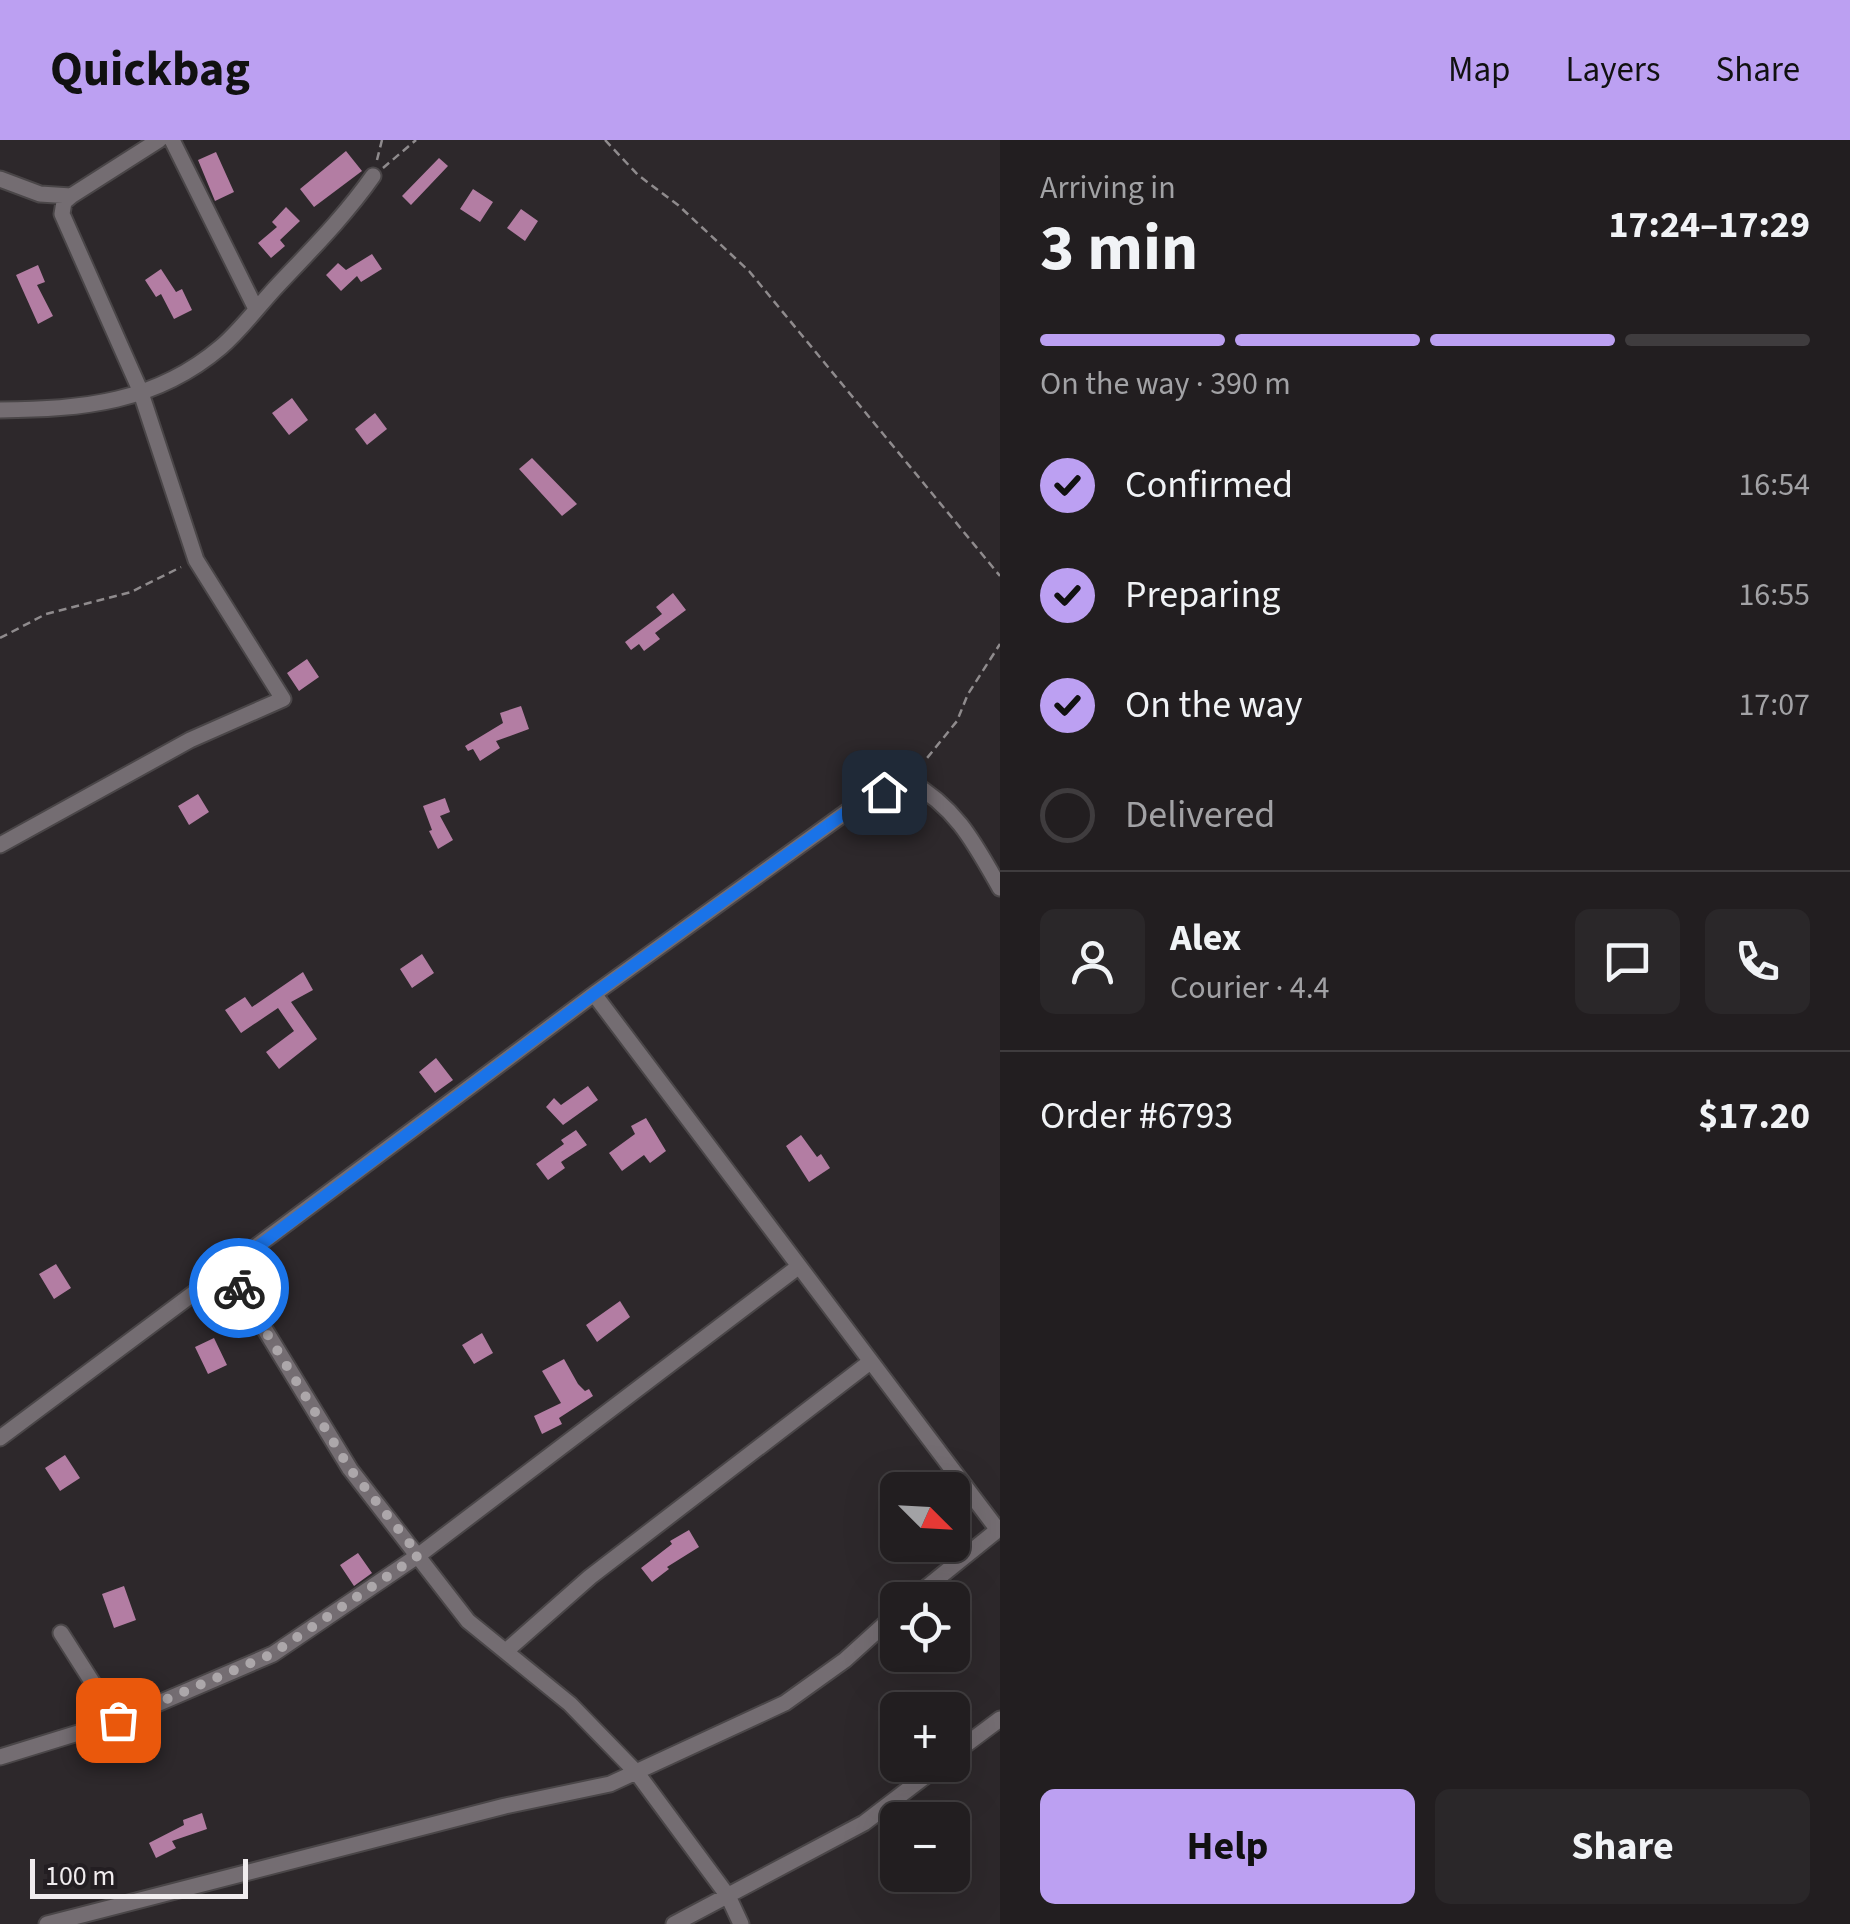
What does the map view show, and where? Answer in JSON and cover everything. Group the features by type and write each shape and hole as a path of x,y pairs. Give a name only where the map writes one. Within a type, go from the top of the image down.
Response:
{"street":[{"path":"0,844 190,740 283,699 196,560 140,390 62,214 64,202 71,196 159,140"},
{"path":"172,140 256,309"},
{"path":"0,410 57,409 120,401 192,370 225,344 351,208 374,176"},
{"path":"0,180 40,194 71,196"},
{"path":"0,1438 594,994 859,803 909,780 936,796 957,816 1000,888"},
{"path":"594,994 999,1529 933,1582"},
{"path":"0,1757 118,1720 272,1654 419,1555 798,1267"},
{"path":"228,1269 350,1469 468,1621 570,1704 637,1773 728,1896 741,1924"},
{"path":"506,1650 590,1576 870,1362"},
{"path":"47,1924 110,1916 505,1806 610,1784 785,1704 880,1628"},
{"path":"61,1632 118,1720"},
{"path":"970,1742 1000,1720"},
{"path":"674,1924 864,1822 917,1782"}],"path":[{"path":"374,176 382,140"},
{"path":"374,176 416,140"},
{"path":"605,140 638,175 678,204 748,271 1000,576"},
{"path":"0,638 46,614 131,592 196,560"},
{"path":"909,780 957,720 968,694 1000,644"}],"building":[{"path":"346,151 362,171 314,207 300,189"},
{"path":"216,152 234,192 215,201 198,160"},
{"path":"439,158 448,166 411,205 402,196"},
{"path":"473,189 493,202 480,222 460,209"},
{"path":"286,207 300,221 280,240 285,246 271,258 258,243 277,227 272,222"},
{"path":"521,209 538,221 525,241 507,228"},
{"path":"372,254 382,269 361,282 357,276 341,291 326,275 338,263 346,270"},
{"path":"38,265 45,282 37,285 53,316 38,324 16,275"},
{"path":"161,269 176,292 182,289 192,310 174,319 161,294 156,297 145,280"},
{"path":"292,398 308,420 289,435 272,413"},
{"path":"375,413 387,429 367,445 355,429"},
{"path":"532,458 577,504 562,516 519,469"},
{"path":"673,593 686,610 655,633 660,639 644,651 639,644 631,650 625,642 662,614 656,607"},
{"path":"307,659 319,677 299,691 287,673"},
{"path":"521,706 529,729 496,741 500,748 480,761 473,749 468,751 465,746 503,723 500,713"},
{"path":"198,794 209,812 189,825 178,806"},
{"path":"445,798 450,812 440,816 453,840 438,849 423,806"},
{"path":"422,954 434,973 412,988 400,969"},
{"path":"303,972 313,990 291,1002 317,1039 279,1069 266,1052 294,1031 278,1008 241,1033 225,1010 245,997 252,1007"},
{"path":"436,1058 453,1080 435,1093 419,1072"},
{"path":"588,1086 598,1100 563,1125 546,1107 554,1098 561,1105"},
{"path":"646,1118 666,1151 650,1163 644,1155 622,1171 609,1153 635,1134 631,1126"},
{"path":"576,1130 587,1145 561,1162 565,1168 548,1180 536,1164"},
{"path":"801,1135 830,1168 809,1182 786,1146"},
{"path":"56,1264 71,1288 54,1299 39,1274"},
{"path":"620,1301 630,1317 597,1342 586,1325"},
{"path":"482,1333 493,1353 474,1364 462,1345"},
{"path":"214,1338 227,1365 208,1374 195,1347"},
{"path":"564,1359 578,1384 593,1396 559,1418 562,1424 542,1434 534,1416 561,1403 542,1371"},
{"path":"65,1455 80,1478 60,1491 45,1468"},
{"path":"689,1530 699,1547 667,1567 652,1582 641,1568 672,1544 670,1541"},
{"path":"358,1553 372,1573 354,1586 340,1565"},
{"path":"124,1586 136,1620 114,1628 102,1594"},
{"path":"202,1813 207,1829 172,1841 176,1848 156,1858 149,1843 184,1825 183,1820"}],"way so far":[{"path":"118,1720 272,1654 419,1555 350,1469 239,1288"}],"route":[{"path":"239,1288 228,1269 594,994 859,803 884,792"}]}
